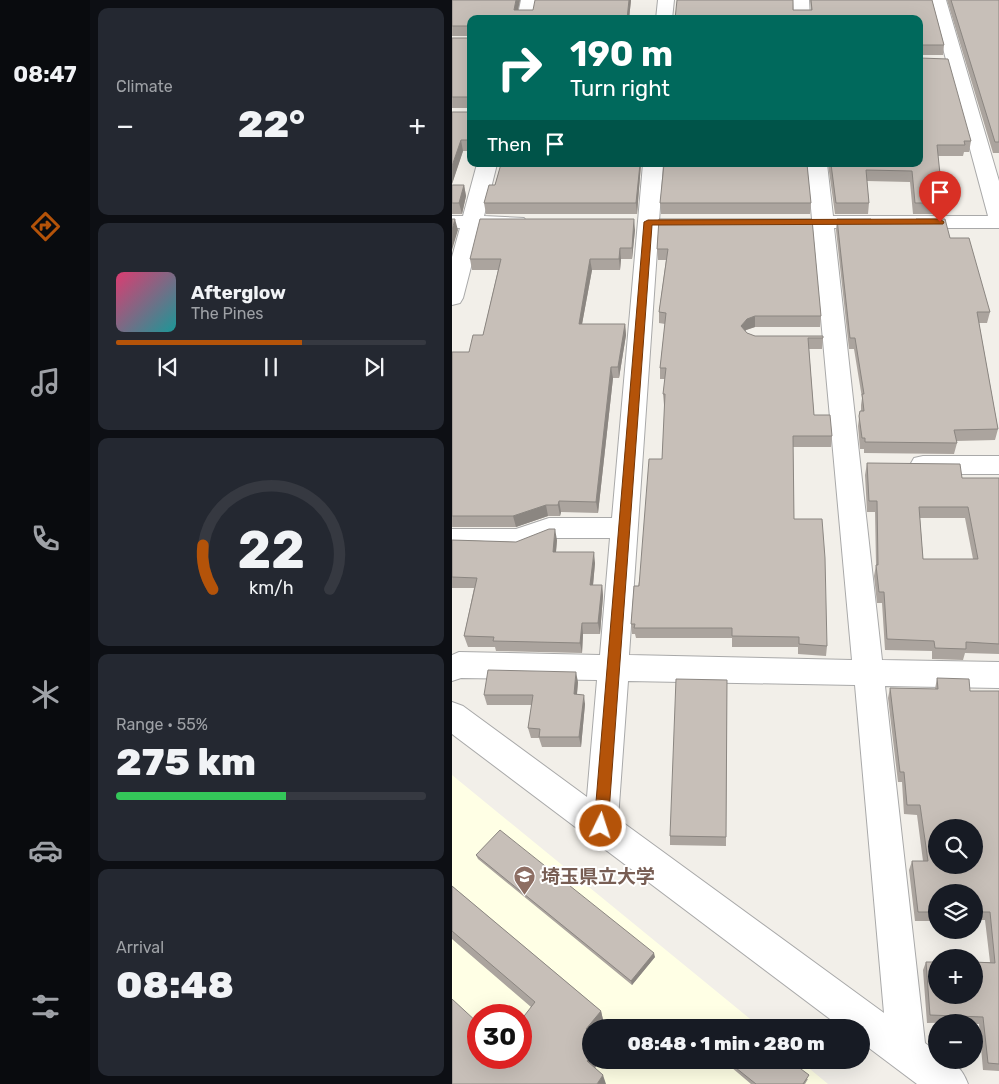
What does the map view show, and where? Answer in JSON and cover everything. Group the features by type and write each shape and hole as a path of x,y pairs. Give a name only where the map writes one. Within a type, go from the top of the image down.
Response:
{"street":[{"path":"526,15 529,0"},
{"path":"664,15 666,0"},
{"path":"800,0 802,15"},
{"path":"813,222 998,220 946,62 938,0"},
{"path":"452,298 461,222 486,167"},
{"path":"601,826 653,167"},
{"path":"817,167 813,222 824,337 847,464 907,1053"},
{"path":"461,222 540,222"},
{"path":"847,464 876,464"},
{"path":"904,464 998,465"},
{"path":"452,540 518,540 549,528 624,528"},
{"path":"452,668 459,665 998,676"},
{"path":"452,716 948,1084"}],"shaded area":[{"name":"埼玉県立大学","path":"452,775 750,1019 582,1019 582,1069 810,1069 828,1084 452,1084"}],"building":[{"path":"452,0 516,0 514,10 533,10 535,0 629,0 627,15 467,15 467,26 452,26"},
{"path":"677,0 793,0 793,10 812,10 811,0 932,0 944,45 923,45 923,15 675,15"},
{"path":"951,0 999,0 999,142 995,142"},
{"path":"452,38 467,38 467,97 452,97"},
{"path":"923,58 948,59 971,141 964,141 965,145 937,145 943,203 915,203 912,171 866,170 869,203 836,203 831,167 923,167"},
{"path":"452,112 467,112 467,140 461,140 452,166"},
{"path":"500,167 640,167 636,203 484,203 489,185 495,185"},
{"path":"664,167 807,167 811,203 660,203"},
{"path":"452,185 464,185 459,203 452,203"},
{"path":"452,219 455,219 452,230"},
{"path":"480,219 634,219 632,248 620,248 619,259 590,259 579,324 625,324 618,367 611,367 596,502 559,501 558,505 546,505 513,516 452,516 452,352 469,352 473,335 483,335 501,259 470,259"},
{"path":"659,219 812,219 821,316 755,316 747,319 741,326 747,333 755,336 823,336 823,338 808,338 814,415 830,415 832,436 793,436 794,519 822,519 827,646 799,644 799,637 732,636 732,628 634,628 635,624 631,624 634,586 639,586 649,459 662,459 665,394 663,394 666,368 660,368 666,313 659,312 668,249 657,249"},
{"path":"837,219 871,219 871,222 917,223 916,219 945,219 950,238 969,238 990,312 977,312 998,429 954,430 957,443 865,442 865,438 862,438 859,416 860,411 864,411 862,394 864,394 855,338 850,338"},
{"path":"867,463 960,464 962,478 999,478 999,644 966,642 966,649 935,648 934,641 887,639 884,592 879,592 876,565 878,565 877,501 869,501","holes":["919,507 968,507 978,559 923,559"]},
{"path":"549,529 555,529 553,552 594,552 590,585 602,585 598,623 582,623 580,643 493,641 494,637 464,636 477,578 452,577 452,540 516,542"},
{"path":"488,670 576,672 574,694 584,695 579,737 539,737 540,729 528,728 533,695 484,695"},
{"path":"937,678 969,679 970,691 999,691 999,1064 988,1063 983,1014 930,1014 929,1004 983,1004 983,962 995,963 990,912 983,912 983,884 928,884 928,912 918,912 912,861 928,861 920,805 907,805 904,772 900,772 890,688 938,689"},
{"path":"676,679 727,680 726,837 670,836"},
{"path":"500,830 654,953 631,981 476,855"},
{"path":"452,886 601,1011 594,1019 582,1019 582,1069 596,1069 603,1075 597,1084 452,1084 452,999 467,1013 467,1069 532,1069 532,1006 535,1002 452,931"},
{"path":"926,962 928,962 928,988"},
{"path":"737,1069 801,1069 809,1075 803,1084 756,1084"}],"place":[{"name":"埼玉県立大学","path":"525,895"}],"route":[{"path":"601,826 648,222 940,222"}]}
